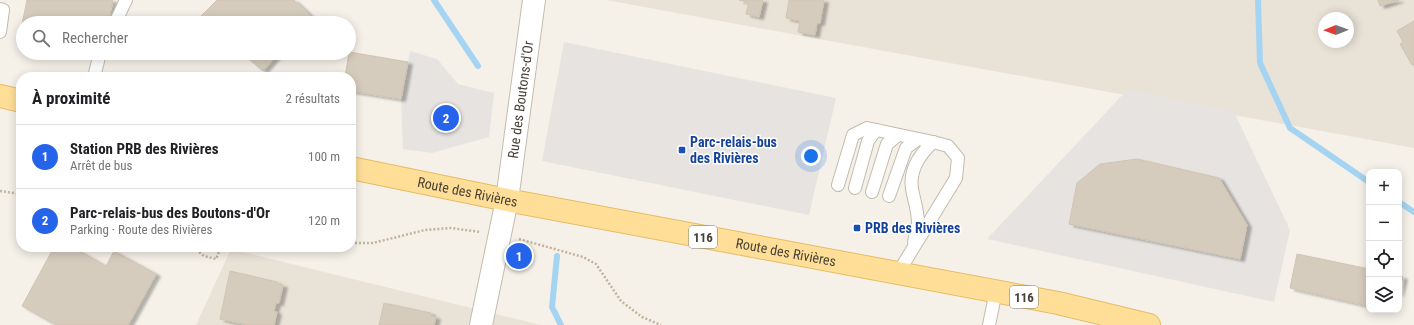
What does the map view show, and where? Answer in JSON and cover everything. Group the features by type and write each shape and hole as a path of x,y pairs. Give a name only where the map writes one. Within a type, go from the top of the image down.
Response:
{"main road":[{"path":"0,96 16,100"},
{"name":"Route des Rivières","path":"356,169 507,200 1058,303 1149,325"}],"street":[{"name":"Rue des Boutons-d'Or","path":"481,325 507,200 534,0"}],"lane":[{"path":"118,16 126,0"},
{"path":"0,32 4,6"},
{"path":"95,72 98,60"},
{"path":"838,185 853,135 867,128 948,146 958,158 956,178 898,273"},
{"path":"855,188 868,141 876,130"},
{"path":"872,192 887,144 898,135"},
{"path":"889,196 906,148 918,139"},
{"path":"912,250 918,223 916,203 911,188 912,173 921,153 933,142"},
{"path":"989,325 996,291"}],"path":[{"path":"0,191 16,193"},
{"path":"356,243 373,243 425,230 450,228 471,230"},
{"path":"528,241 583,256 596,264 621,301 642,317 661,325"},
{"path":"199,252 204,256 216,259 220,252"}],"shaded area":[{"path":"606,0 1414,0 1414,148"},
{"path":"564,42 836,98 809,215 542,161"},
{"path":"410,51 437,59 458,84 494,93 489,137 432,153 403,149 401,99"},
{"path":"1128,89 1234,112 1290,230 1274,302 987,239"},
{"path":"230,252 243,252 541,325 196,325"}],"building":[{"path":"27,0 113,0 110,16 24,16"},
{"path":"217,0 294,0 311,16 201,16"},
{"path":"739,0 763,0 759,17 746,14 749,2"},
{"path":"789,0 824,0 820,23 817,23 815,35 798,32 800,21 786,18"},
{"path":"1378,0 1399,0 1380,6"},
{"path":"1414,21 1414,64 1412,65 1400,44 1403,42 1397,31"},
{"path":"356,53 408,62 401,99 356,92 356,72 346,72 348,60 356,60"},
{"path":"250,60 273,60 263,71"},
{"path":"1137,159 1219,178 1247,225 1240,259 1069,224 1077,183 1100,164"},
{"path":"51,252 81,252 106,266 113,252 116,252 156,274 128,325 56,325 22,306"},
{"path":"1297,254 1366,268 1366,305 1290,288"},
{"path":"230,271 277,282 277,284 283,285 279,303 276,303 274,311 277,312 274,325 248,325 220,319"},
{"path":"384,303 431,313 431,316 436,317 434,325 379,325"}],"waterway":[{"path":"434,0 478,66"},
{"path":"1258,0 1260,63 1290,128 1366,180"},
{"path":"1402,204 1414,212"},
{"path":"557,256 552,307 561,325"}],"place":[{"name":"Parc-relais-bus des Boutons-d'Or","path":"446,118"},
{"name":"Parc-relais-bus des Rivières","path":"682,150"},
{"name":"PRB des Rivières","path":"857,228"},
{"name":"Station PRB des Rivières","path":"519,256"}]}
